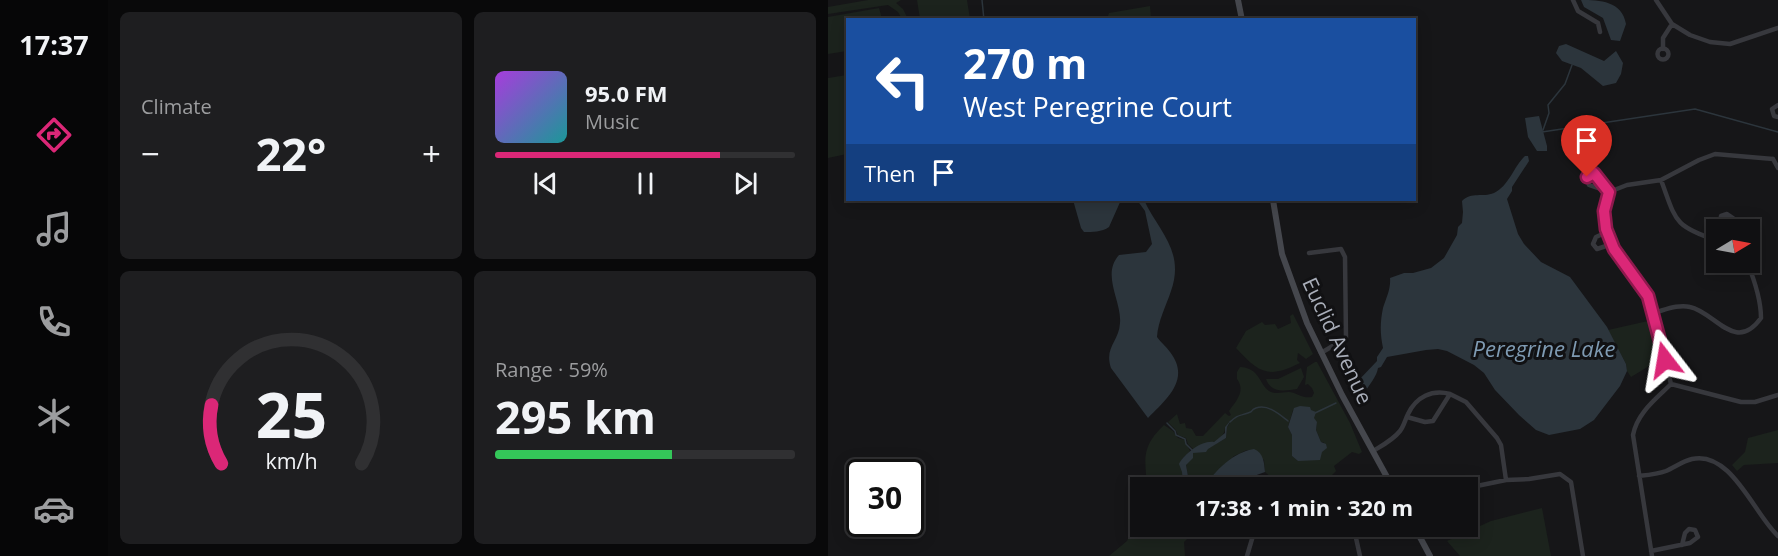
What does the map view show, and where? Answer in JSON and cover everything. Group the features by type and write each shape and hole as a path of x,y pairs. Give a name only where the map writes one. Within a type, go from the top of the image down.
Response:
{"main road":[{"path":"1238,0 1242,18"},
{"name":"Euclid Avenue","path":"1273,201 1282,254 1307,322 1346,404 1387,477"},
{"path":"1420,537 1430,556"}],"street":[{"path":"1573,0 1578,11 1598,23 1600,32"},
{"path":"1656,0 1672,24 1690,35 1710,42 1730,44 1778,28"},
{"path":"1663,49 1663,38 1672,24"},
{"path":"1778,105 1772,109 1774,116 1778,117"},
{"path":"1773,159 1778,152"},
{"path":"1609,192 1594,173 1587,177 1589,185 1609,192 1627,185 1660,180 1715,154 1773,159"},
{"path":"1773,159 1778,168"},
{"path":"1660,180 1679,222 1692,232 1706,237"},
{"path":"1609,192 1604,211 1607,232 1612,244 1648,296 1671,384"},
{"path":"1721,219 1721,216 1727,214 1733,219"},
{"path":"1607,232 1596,237 1593,244 1597,249 1612,244"},
{"path":"1309,253 1341,249 1345,257 1346,338 1322,353"},
{"path":"1653,313 1688,306 1732,331 1739,332 1752,328 1761,318 1761,310 1752,273"},
{"path":"1671,384 1741,402 1755,402 1778,395"},
{"path":"1671,384 1644,411 1634,428 1633,444 1651,553 1682,544"},
{"path":"1373,451 1400,431 1416,402 1426,394 1438,391 1466,402 1497,438 1501,445 1506,480"},
{"path":"1407,417 1425,422 1433,421 1450,394"},
{"path":"1639,477 1664,472 1690,459 1706,459 1719,463 1733,477 1767,525 1778,536"},
{"path":"1478,486 1560,474 1570,482 1583,556"},
{"path":"1247,556 1253,537"},
{"path":"1356,537 1360,556"}],"shaded area":[{"path":"868,0 901,0 896,3 903,9 908,18 901,18 898,12 888,5 828,14 828,7"},
{"path":"917,0 967,0 970,18 920,18"},
{"path":"1150,6 1151,18 1107,18 1109,13"},
{"path":"879,8 882,18 846,18 846,51 828,54 828,17"},
{"path":"846,75 846,154 828,158 828,78"},
{"path":"1293,314 1313,354 1306,359 1298,353 1297,360 1300,363 1280,371 1265,371 1251,363 1236,348 1246,331 1262,322 1265,325 1275,324 1278,329 1291,323 1290,316"},
{"path":"1648,321 1659,360 1631,377 1608,330"},
{"path":"1317,362 1350,423 1362,452 1359,454 1352,452 1334,466 1336,471 1330,477 1271,477 1265,472 1264,460 1247,450 1234,456 1212,477 1188,477 1186,465 1192,453 1207,449 1226,438 1227,427 1231,421 1218,439 1193,449 1186,438 1178,435 1168,422 1177,414 1180,424 1185,423 1186,428 1192,429 1196,436 1203,436 1225,413 1231,415 1229,411 1237,400 1241,388 1237,379 1240,367 1252,370 1272,392 1291,392 1304,397 1312,397 1314,393 1312,388 1308,384 1305,385 1307,367","holes":["1293,410 1317,422 1316,430 1321,442 1324,442 1298,461 1292,456 1292,435 1288,427"]},
{"path":"1301,368 1304,377 1297,389 1275,389 1268,384 1266,379 1278,379"},
{"path":"1164,425 1178,438 1185,440 1190,451 1182,459 1183,477 1146,477 1146,453 1151,440"},
{"path":"1778,430 1778,463 1744,465 1737,471 1732,465 1745,452 1748,438"},
{"path":"1542,508 1551,556 1460,556 1447,541 1456,537 1478,537 1478,527 1491,521"},
{"path":"1130,535 1188,538 1184,542 1185,556 1109,556 1127,541"}],"water":[{"path":"1581,0 1609,3 1620,11 1626,24 1620,41 1611,40 1603,18 1584,7"},
{"path":"1566,44 1604,61 1616,51 1623,63 1616,83 1603,86 1581,68 1562,61 1556,53 1559,46"},
{"path":"1539,116 1547,151 1537,151 1528,137 1525,118"},
{"name":"Peregrine Lake","path":"1525,156 1528,156 1529,161 1507,199 1518,234 1541,262 1570,277 1607,327 1626,364 1627,371 1620,386 1594,420 1580,429 1549,435 1536,430 1519,415 1495,390 1484,373 1474,365 1447,351 1438,349 1387,357 1365,392 1363,388 1358,395 1355,394 1357,382 1377,361 1383,348 1381,318 1390,278 1431,268 1444,258 1462,223 1462,201 1473,195 1490,194 1499,190"},
{"path":"1073,201 1121,201 1109,227 1094,232 1084,232"},
{"path":"1138,201 1145,201 1173,253 1174,277 1157,337 1176,362 1178,371 1177,380 1169,396 1148,418 1111,368 1109,361 1120,323 1112,271 1119,255 1146,252 1152,244 1145,211"},
{"path":"1310,407 1316,412 1314,418 1317,422 1316,430 1321,442 1326,444 1327,448 1322,452 1320,460 1298,461 1292,456 1292,435 1288,427 1294,408"},
{"path":"1231,420 1227,427 1226,438 1206,452 1193,453 1193,458 1186,465 1188,477 1182,477 1179,464 1182,460 1199,445 1214,442 1225,433 1225,427"},
{"path":"1254,449 1262,456 1265,472 1251,477 1212,477 1232,458"}],"waterway":[{"path":"982,0 984,18"},
{"path":"1543,130 1549,113 1548,105 1565,84 1572,65"},
{"path":"1542,132 1695,109 1778,132"},
{"path":"1315,413 1336,403"},
{"path":"1230,422 1260,407 1273,410 1288,421"},
{"path":"1167,423 1176,435 1185,439 1186,444 1192,450"}],"route":[{"path":"1587,177 1592,173 1597,175 1609,192 1604,211 1606,229 1614,249 1648,296 1665,360"}]}
